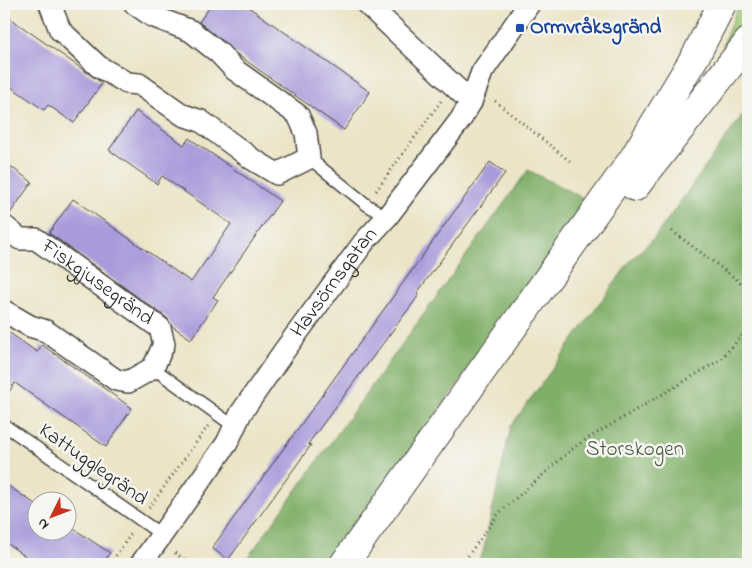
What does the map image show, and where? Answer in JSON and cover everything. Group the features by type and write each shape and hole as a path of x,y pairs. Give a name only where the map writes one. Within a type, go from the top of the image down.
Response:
{"main road":[{"path":"344,564 633,159 696,54 722,4"},
{"path":"365,564 647,169 748,42"}],"street":[{"path":"50,4 60,30 98,66 128,83 139,84 183,115 201,121 252,159 277,174 309,158 306,133 298,115 235,70 219,53 191,31 152,16 135,4"},
{"path":"367,4 474,94"},
{"name":"Havsörnsgatan","path":"141,564 228,443 241,413 341,273 364,242 387,217 461,118 474,94 482,72 529,4"},
{"name":"Fiskgjusegränd","path":"4,226 20,239 36,239 160,328 164,344 153,368"},
{"path":"4,311 30,326 46,331 116,380 128,382 153,368"}],"lane":[{"path":"309,158 367,205 387,217"},
{"path":"153,368 235,427"},
{"name":"Kattugglegränd","path":"4,425 162,536"}],"path":[{"path":"474,94 572,163"},
{"path":"672,231 748,288"},
{"path":"462,564 499,513 577,444 720,360 748,329"}],"green space":[{"path":"739,4 748,4 748,18 722,47"},
{"name":"Storskogen","path":"743,114 748,118 748,256 746,258 748,260 748,564 476,564 483,552 511,426 631,260 655,237"},
{"path":"528,170 589,201 330,564 243,564"}],"building":[{"path":"212,4 244,4 370,92 344,130 238,55 199,22"},
{"path":"4,14 102,83 74,123 48,105 44,110 4,82"},
{"path":"136,111 184,145 189,138 280,201 213,297 218,300 191,339 172,326 167,318 49,233 73,199 191,282 231,224 162,176 157,184 109,150"},
{"path":"4,162 32,182 9,215 4,214"},
{"path":"490,162 505,173 417,293 419,295 308,444 311,445 228,560 212,548"},
{"path":"4,329 37,352 42,345 132,408 106,447 15,383 4,399"},
{"path":"4,483 28,499 28,540 78,540 78,532 110,553 102,564 36,564 4,541"}],"place":[{"name":"Ormvråksgränd","path":"520,28"}]}
